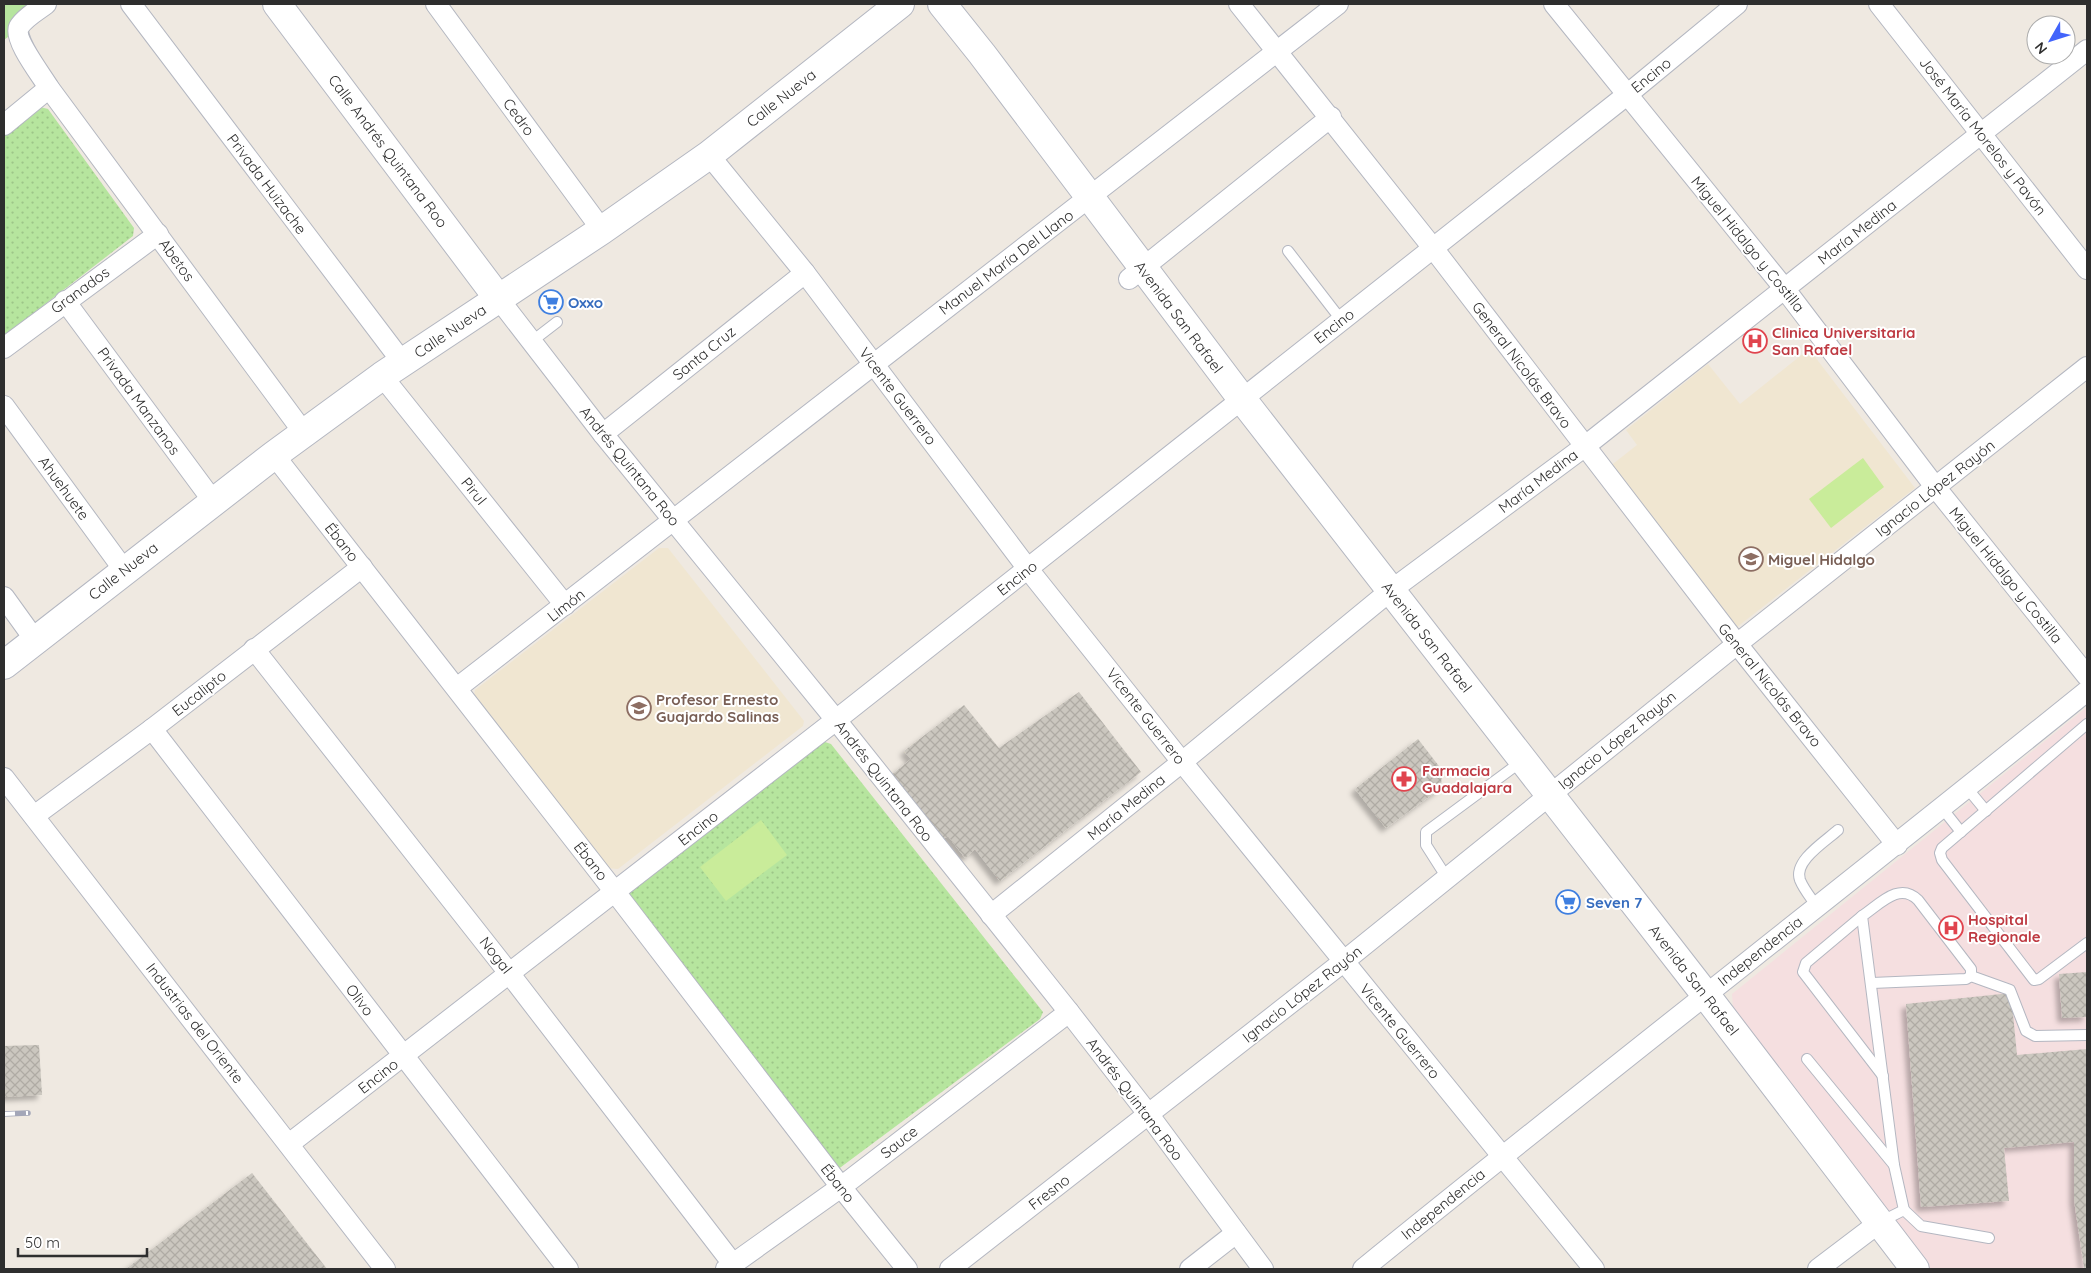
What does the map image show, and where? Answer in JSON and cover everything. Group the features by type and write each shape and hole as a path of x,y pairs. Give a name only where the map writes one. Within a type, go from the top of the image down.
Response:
{"street":[{"name":"Abetos","path":"46,4 20,27 18,37 22,45 49,88 304,433"},
{"name":"Privada Huizache","path":"131,4 393,370"},
{"name":"Calle Andrés Quintana Roo","path":"277,4 498,298"},
{"name":"Cedro","path":"436,4 602,230"},
{"name":"Calle Nueva","path":"4,665 274,455 393,370 602,230 709,155 900,4"},
{"name":"Avenida San Rafael","path":"926,4 1083,204 1236,405 1699,999 1874,1227 1915,1269"},
{"name":"Avenida San Rafael","path":"942,4 982,54 1083,204"},
{"name":"General Nicolás Bravo","path":"1239,4 1331,117 1737,644 1897,845"},
{"name":"Manuel María Del Llano","path":"674,520 873,363 1083,204 1338,4"},
{"name":"Miguel Hidalgo y Costilla","path":"1554,4 1784,288 1936,488 2087,676"},
{"name":"Encino","path":"289,1144 1028,569 1628,94 1737,4"},
{"name":"José María Morelos y Pavón","path":"1879,4 2087,268"},
{"name":"María Medina","path":"991,915 1182,762 1384,596 1584,447 2087,50"},
{"path":"4,125 49,88"},
{"path":"1135,273 1331,117"},
{"name":"Vicente Guerrero","path":"709,155 805,273 1028,569 1343,962 1594,1269"},
{"name":"Granados","path":"4,348 158,234"},
{"name":"Santa Cruz","path":"603,434 805,273"},
{"name":"Andrés Quintana Roo","path":"498,298 603,434 836,720 1069,1012 1149,1115 1263,1269"},
{"name":"Privada Manzanos","path":"65,301 213,501"},
{"name":"Ignacio López Rayón","path":"1149,1115 1343,962 1737,644 2087,367"},
{"name":"Pirul","path":"393,370 565,605"},
{"name":"Ahuehuete","path":"4,406 124,570"},
{"name":"Ébano","path":"274,455 457,688 841,1187 907,1269"},
{"name":"Limón","path":"457,688 674,520"},
{"name":"Eucalipto","path":"34,816 152,729 362,567"},
{"path":"4,597 35,640"},
{"name":"Nogal","path":"254,649 509,973 730,1267"},
{"name":"Independencia","path":"1363,1269 1699,999 1897,845 2087,691"},
{"name":"Olivo","path":"152,729 568,1269"},
{"name":"Industrias del Oriente","path":"4,778 385,1269"},
{"name":"Sauce","path":"730,1267 841,1187 1069,1012"},
{"name":"Fresno","path":"950,1269 1149,1115"},
{"name":"Avenida San Rafael","path":"1874,1227 1896,1269"},
{"path":"1818,1269 1874,1227"},
{"path":"1190,1269 1236,1233"}],"lane":[{"path":"1288,251 1342,321"},
{"path":"531,342 557,322"},
{"path":"2087,724 1942,848 1940,853 1942,860 2032,978 2039,979 2087,943"},
{"path":"1447,878 1426,845 1426,832 1517,765"},
{"path":"1967,788 1986,811"},
{"path":"1942,808 1961,832"},
{"path":"1817,907 1800,880 1799,871 1802,862 1838,830"},
{"path":"1884,1077 1803,972 1806,963 1862,916 1900,891 1910,893 1918,900 1971,969 1971,976"},
{"path":"1862,916 1894,1165 1904,1210 1921,1226 1989,1238"},
{"path":"1872,983 1966,979 1971,976 2010,990 2026,1031 2035,1036 2087,1035"},
{"path":"1807,1060 1894,1165"},
{"path":"1874,1227 1904,1210"}],"shaded area":[{"name":"Miguel Hidalgo","path":"1809,349 1915,488 1732,631 1609,467 1637,445 1626,430 1708,364 1740,404"},
{"name":"Profesor Ernesto Guajardo Salinas","path":"659,548 668,548 804,721 803,726 618,869 607,868 474,696 475,690"},
{"name":"Hospital Regionale","path":"2087,707 2087,1269 1928,1269 1734,1023 1732,994"}],"green space":[{"path":"4,4 51,4 4,40"},
{"path":"40,107 48,109 134,228 133,236 4,336 4,135"},
{"path":"1863,458 1884,487 1831,528 1809,499"},
{"path":"822,741 831,744 1043,1012 1040,1019 837,1170 626,894"},
{"path":"761,820 787,855 726,901 700,867"}],"building":[{"path":"1079,692 1141,772 1000,881 975,849 965,858 948,836 940,841 889,777 911,759 904,751 964,705 999,748"},
{"name":"Farmacia Guadalajara","path":"1418,739 1442,770 1441,788 1386,828 1355,789"},
{"path":"2087,972 2087,1017 2062,1018 2059,974"},
{"path":"2011,993 2017,1055 2087,1049 2087,1268 2084,1268 2074,1200 2074,1142 2004,1148 2009,1201 1921,1207 1906,1004"},
{"path":"39,1045 42,1095 4,1097 4,1046"},
{"path":"252,1173 327,1269 126,1269"}],"railway":[{"path":"4,1114 28,1113"}],"place":[{"name":"Oxxo","path":"551,302"},
{"name":"Clinica Universitaria San Rafael","path":"1755,341"},
{"name":"Miguel Hidalgo","path":"1751,559"},
{"name":"Profesor Ernesto Guajardo Salinas","path":"639,708"},
{"name":"Farmacia Guadalajara","path":"1404,779"},
{"name":"Seven 7","path":"1568,902"},
{"name":"Hospital Regionale","path":"1951,928"}]}
